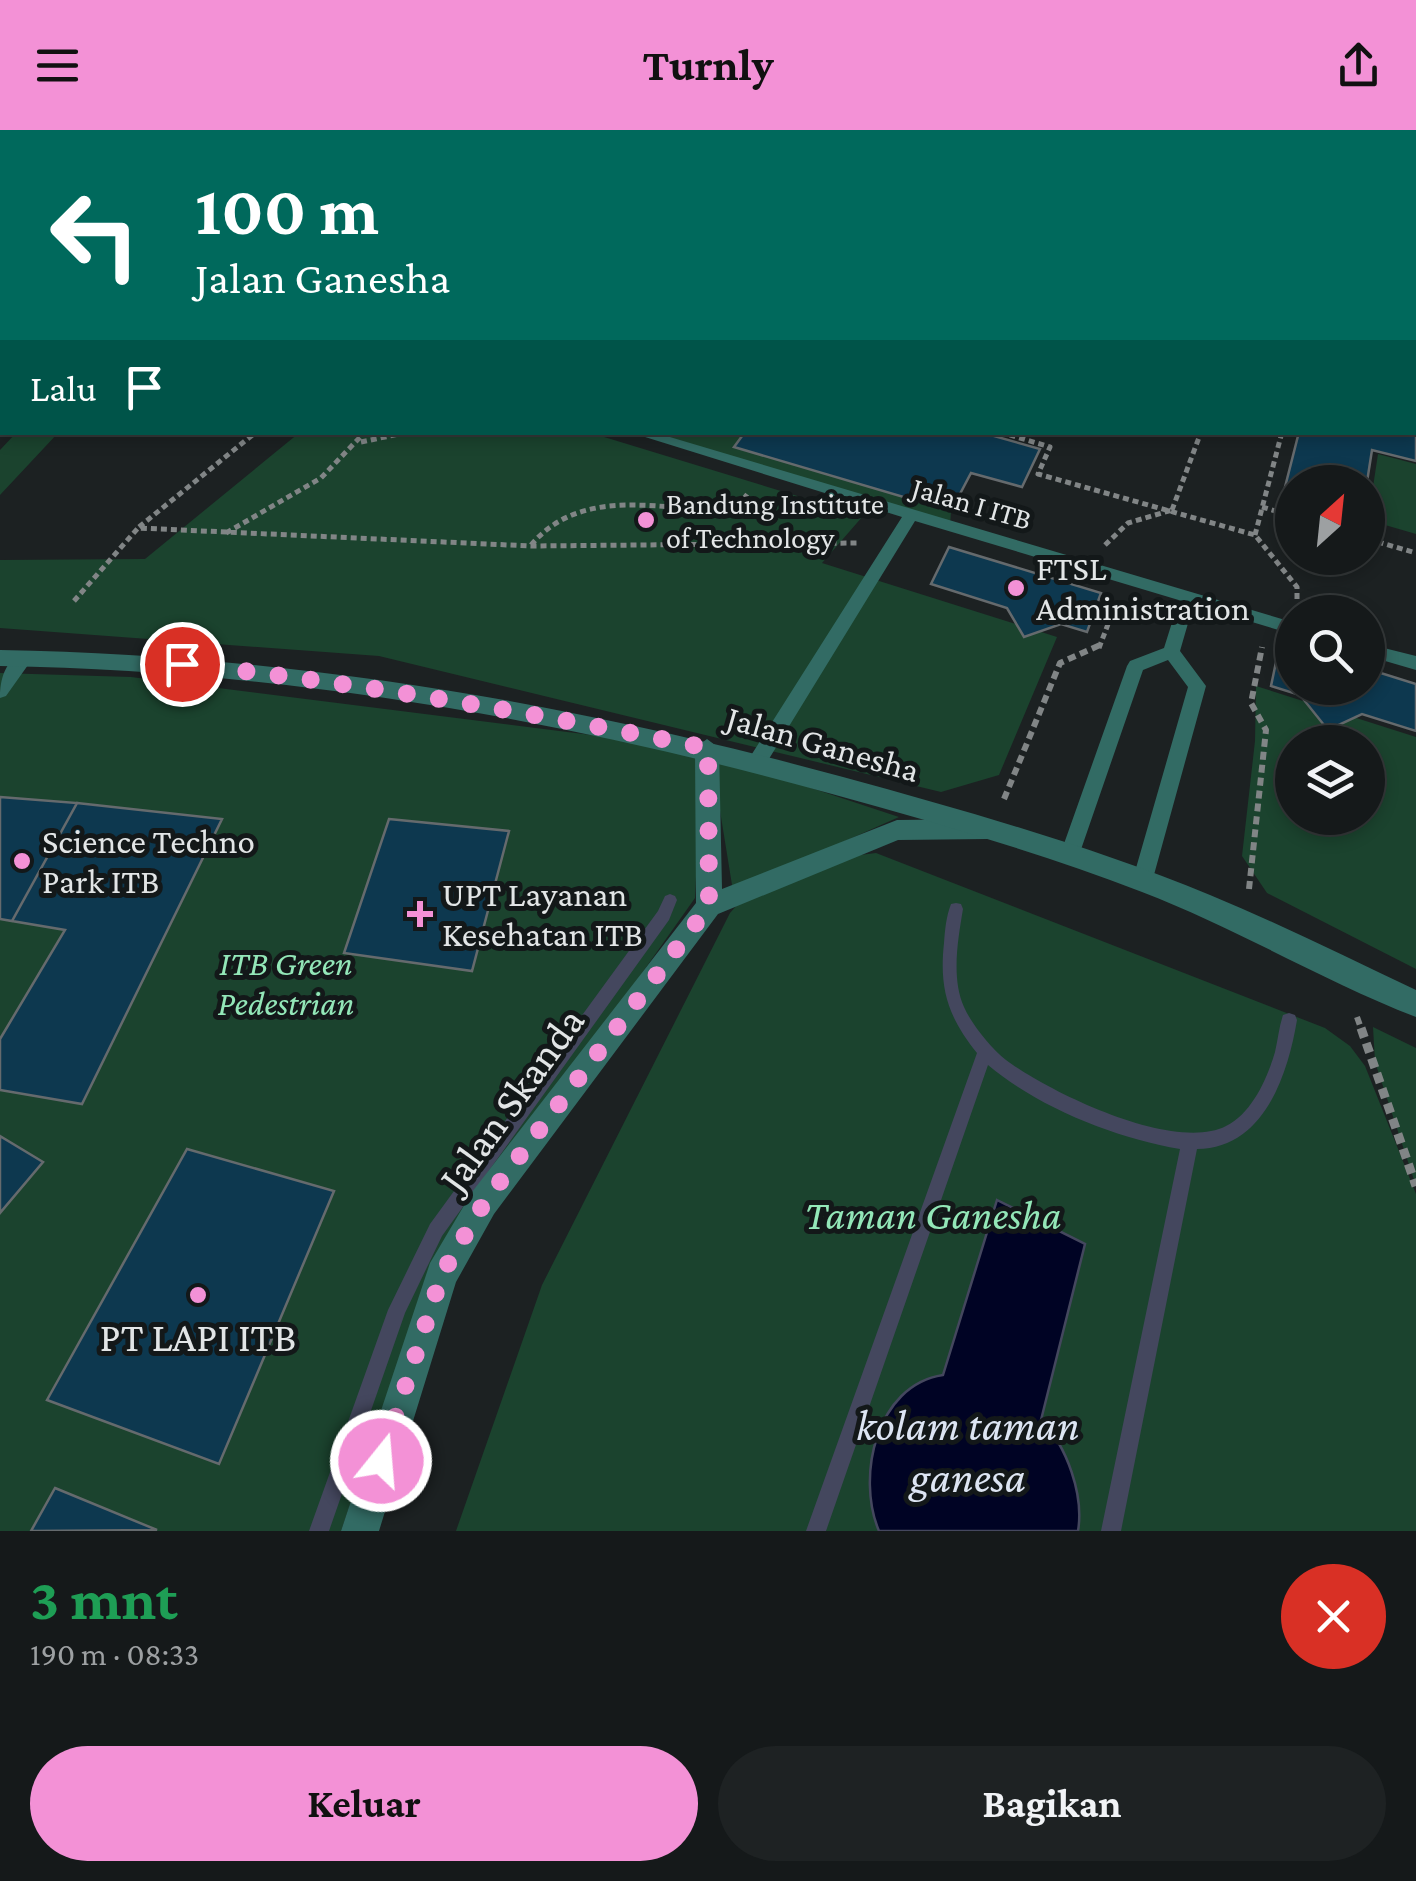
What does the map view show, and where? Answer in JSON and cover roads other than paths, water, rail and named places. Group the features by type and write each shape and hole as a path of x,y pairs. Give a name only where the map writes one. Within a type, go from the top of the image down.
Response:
{"street":[{"name":"Jalan Ganesha","path":"12,658 146,660 328,680 530,712 708,748 993,828 1070,855 1244,922 1416,1004"},
{"path":"708,748 709,906 897,830 993,828"},
{"name":"Jalan Skanda","path":"360,1531 442,1274 484,1203 709,906"}],"lane":[{"name":"Jalan I ITB","path":"646,435 1093,568 1275,617"},
{"path":"757,762 906,513"},
{"path":"1172,652 1184,613"},
{"path":"1070,855 1136,666 1172,652"},
{"path":"1142,882 1198,686 1172,652"},
{"path":"1385,655 1416,663"},
{"path":"0,692 12,658"}],"water":[{"name":"kolam taman ganesa","path":"997,1200 1085,1244 1041,1420 1059,1443 1072,1472 1078,1531 879,1531 870,1485 877,1436 902,1396 920,1382 943,1375"}],"waterway":[{"path":"319,1531 397,1310 436,1230 664,915 670,900"},
{"path":"956,909 950,977 954,1003 985,1051"},
{"path":"985,1051 1023,1080 1114,1124 1180,1141 1208,1141 1231,1133 1255,1111 1272,1082 1289,1020"},
{"path":"816,1531 985,1051"},
{"path":"1111,1531 1190,1142"}],"place":[{"name":"Bandung Institute of Technology","path":"646,520"},
{"name":"FTSL Administration","path":"1016,588"},
{"name":"Science Techno Park ITB","path":"22,861"},
{"name":"UPT Layanan Kesehatan ITB","path":"420,914"},
{"name":"PT LAPI ITB","path":"198,1295"}],"park label":[{"name":"ITB Green Pedestrian","path":"286,983"},
{"name":"Taman Ganesha","path":"933,1214"}]}
